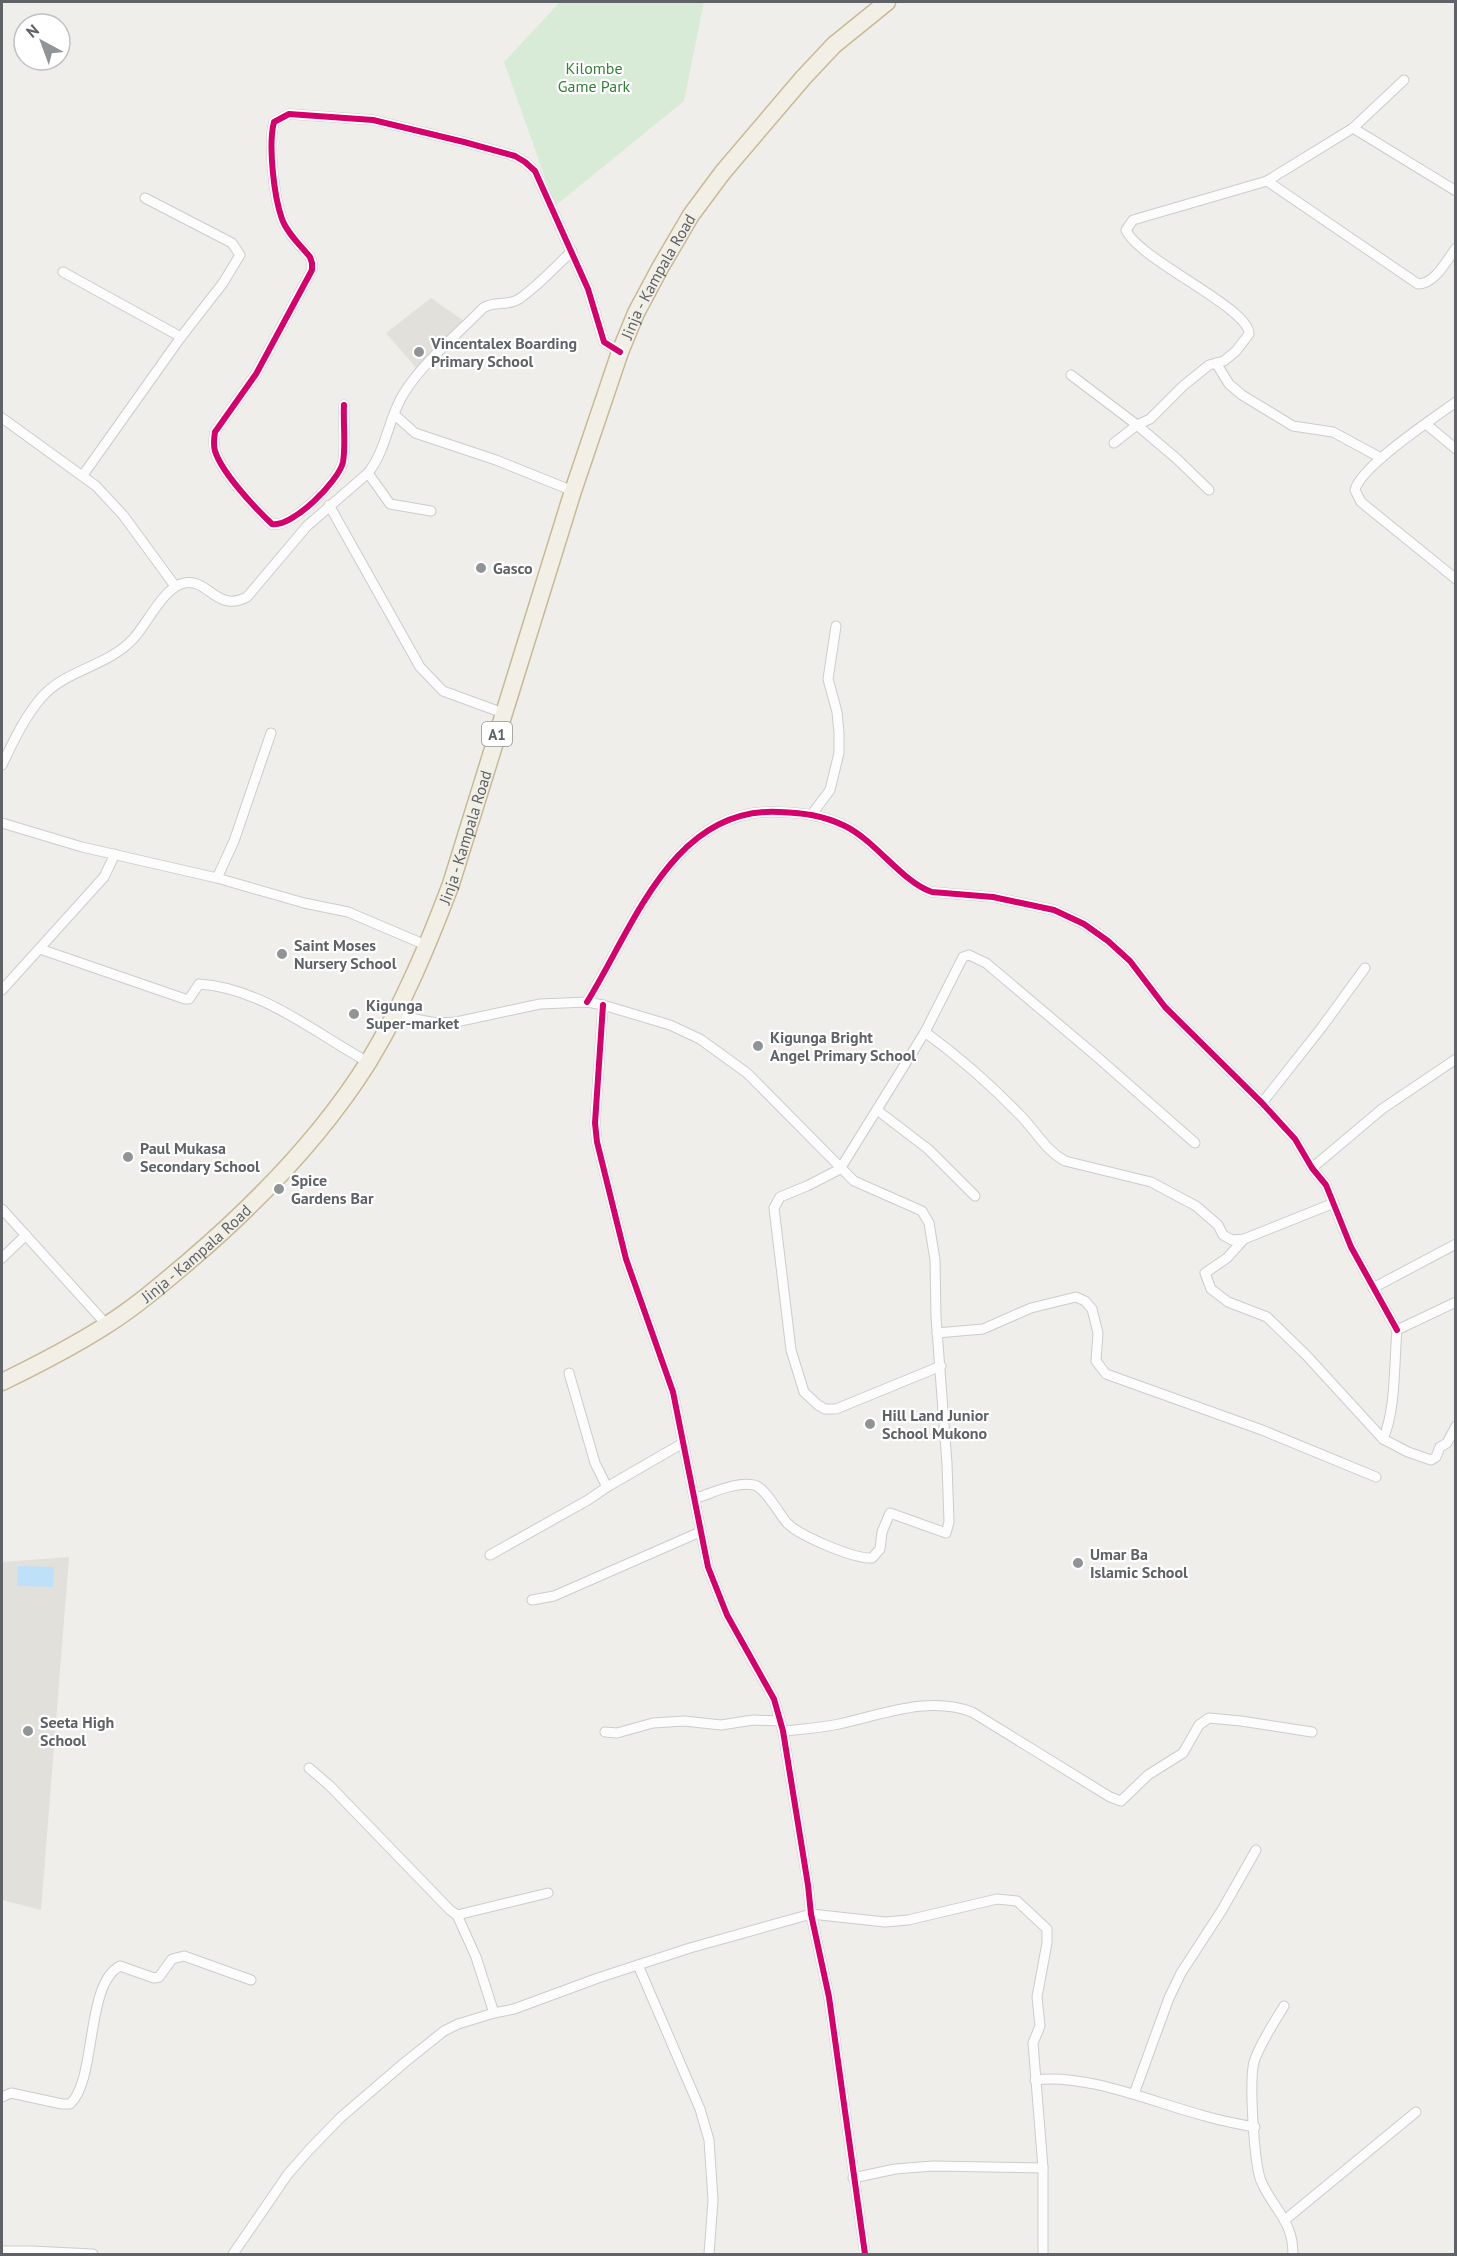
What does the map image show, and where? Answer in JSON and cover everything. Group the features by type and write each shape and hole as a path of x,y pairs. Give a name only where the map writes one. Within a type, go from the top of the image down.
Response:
{"highway":[{"name":"Jinja - Kampala Road","path":"2,1382 51,1358 107,1325 166,1280 220,1234 278,1178 320,1128 368,1062 395,1015 428,946 451,884 573,491 620,352 660,268 691,215 723,172 803,78 834,45 887,2"}],"street":[{"path":"1114,443 1137,425 1150,419 1183,386 1209,365 1224,361 1236,351 1249,334 1247,324 1206,291 1142,249 1126,230 1133,220 1267,181 1353,128 1404,80"},
{"path":"344,405 343,462 334,481 293,518 284,524 272,524 255,507 225,469 215,452 213,442 215,432 256,374 312,270 310,257 282,219 273,170 272,131 274,122 289,114 373,120 465,142 515,156 525,162 535,171 572,251 588,289 604,342 620,352"},
{"path":"1353,128 1455,191"},
{"path":"1267,181 1418,284 1424,284 1437,273 1455,248"},
{"path":"83,475 223,282 240,255 232,243 145,198"},
{"path":"2,765 19,729 41,698 56,684 109,659 121,650 134,639 175,586 187,582 197,584 225,601 236,603 247,597 307,526 368,473 384,447 403,394 415,378 483,308 491,303 502,304 517,300 572,251"},
{"path":"63,272 181,337"},
{"path":"1216,363 1229,384 1242,395 1293,426 1333,432 1381,459"},
{"path":"1071,375 1178,459 1209,490"},
{"path":"1455,402 1381,459 1356,486 1355,490 1361,502 1455,579"},
{"path":"395,416 415,433 496,460 573,491"},
{"path":"2,418 83,475 108,498 175,586"},
{"path":"1426,424 1455,449"},
{"path":"368,473 393,507 431,511"},
{"path":"329,505 426,674 443,691 503,713"},
{"path":"812,814 830,790 839,753 840,732 828,679 836,626"},
{"path":"217,878 234,841 271,733"},
{"path":"587,1002 649,892 674,860 693,842 722,822 749,813 769,811 812,814 847,827 887,857 924,890 1020,902 1054,910 1084,924 1130,961 1164,1007 1262,1103 1295,1139 1312,1168 1326,1185 1351,1246 1397,1330 1392,1404 1388,1428 1383,1439"},
{"path":"2,823 82,847 217,878 304,903 348,912 428,946"},
{"path":"2,990 104,877 115,854"},
{"path":"40,949 187,999 199,984 231,989 269,1004 368,1062"},
{"path":"940,1366 836,1409 825,1409 818,1406 804,1392 791,1350 774,1208 780,1197 840,1169 925,1032 963,957 969,955 986,963 1195,1143"},
{"path":"1262,1103 1365,968"},
{"path":"395,1015 430,1022 456,1022 540,1004 587,1002 670,1025 700,1039 747,1073 854,1181 922,1211 931,1231 934,1260 949,1511 946,1533 890,1513 882,1532 880,1549 872,1558 863,1558 844,1552 789,1525 759,1486 740,1485 696,1498"},
{"path":"603,1005 597,1142 611,1208 626,1259 673,1392 708,1567 726,1614 774,1699 783,1731 811,1914 829,1997 865,2254"},
{"path":"925,1032 1008,1102 1055,1156 1065,1161 1151,1182 1196,1206 1218,1225 1223,1235 1232,1240 1244,1239 1334,1203"},
{"path":"1312,1168 1382,1108 1455,1059"},
{"path":"877,1110 928,1149 975,1196"},
{"path":"2,1209 107,1325"},
{"path":"2,1258 26,1235"},
{"path":"1244,1239 1227,1258 1205,1273 1210,1289 1227,1302 1267,1317 1383,1439 1408,1452 1431,1460 1436,1457 1440,1447 1447,1443 1455,1426"},
{"path":"1373,1287 1455,1244"},
{"path":"938,1333 983,1329 1031,1308 1066,1299 1081,1299 1092,1309 1098,1333 1096,1361 1106,1374 1262,1430 1376,1477"},
{"path":"1397,1330 1455,1302"},
{"path":"569,1373 595,1463 607,1487"},
{"path":"490,1555 683,1443"},
{"path":"532,1600 554,1596 700,1532"},
{"path":"783,1731 838,1724 895,1710 952,1705 972,1712 1110,1797 1121,1801 1148,1775 1183,1753 1198,1725 1209,1718 1312,1732"},
{"path":"605,1732 617,1732 653,1723 684,1722 721,1725 753,1720 779,1721"},
{"path":"309,1768 457,1915 476,1957 494,2013"},
{"path":"1134,2094 1169,1998 1181,1972 1222,1910 1256,1850"},
{"path":"457,1915 548,1893"},
{"path":"233,2254 288,2174 340,2118 444,2031 638,1965 751,1929 811,1914 885,1922 936,1914 983,1900 997,1899 1017,1901 1047,1929 1047,1943 1037,1997 1040,2026 1033,2043 1042,2168 1043,2254"},
{"path":"2,2097 11,2093 62,2104 70,2104 75,2100 97,2008 107,1978 113,1970 120,1966 154,1978 159,1977 172,1959 183,1956 251,1980"},
{"path":"638,1965 700,2109 709,2140 713,2200 709,2254"},
{"path":"1284,2006 1254,2062 1252,2091 1257,2169 1261,2181 1286,2219 1293,2242 1293,2254"},
{"path":"1035,2080 1048,2078 1068,2080 1134,2094 1206,2116 1255,2127"},
{"path":"1286,2219 1416,2112"},
{"path":"853,2178 895,2169 933,2166 1042,2168"},
{"path":"2,2251 93,2254"}],"shaded area":[{"name":"Vincentalex Boarding Primary School","path":"431,298 464,321 418,370 386,333"},
{"name":"Seeta High School","path":"69,1557 41,1910 2,1900 2,1562"}],"green space":[{"name":"Kilombe Game Park","path":"560,2 704,2 684,101 555,206 504,62"}],"water":[{"path":"18,1566 54,1567 53,1587 17,1586"}],"cycle path":[{"path":"344,405 344,455 340,470 324,491 302,511 291,519 272,524 248,500 224,469 215,451 214,442 215,432 256,374 312,270 310,257 284,224 274,185 272,157 274,122 289,114 373,120 515,156 525,162 535,171 588,289 604,342 620,352"},
{"path":"587,1002 660,877 684,850 711,829 742,815 779,812 828,819 845,826 868,841 911,880 932,892 993,897 1054,910 1084,924 1130,961 1165,1007 1295,1139 1312,1168 1326,1185 1351,1247 1397,1330"},
{"path":"603,1005 595,1123 597,1142 626,1259 673,1392 708,1567 727,1615 774,1699 783,1731 811,1914 829,1997 865,2254"}],"place":[{"name":"Vincentalex Boarding Primary School","path":"419,352"},
{"name":"Gasco","path":"481,568"},
{"name":"Saint Moses Nursery School","path":"282,954"},
{"name":"Kigunga Super-market","path":"354,1014"},
{"name":"Kigunga Bright Angel Primary School","path":"758,1046"},
{"name":"Paul Mukasa Secondary School","path":"128,1157"},
{"name":"Spice Gardens Bar","path":"279,1189"},
{"name":"Hill Land Junior School Mukono","path":"870,1424"},
{"name":"Umar Ba Islamic School","path":"1078,1563"},
{"name":"Seeta High School","path":"28,1731"}]}
